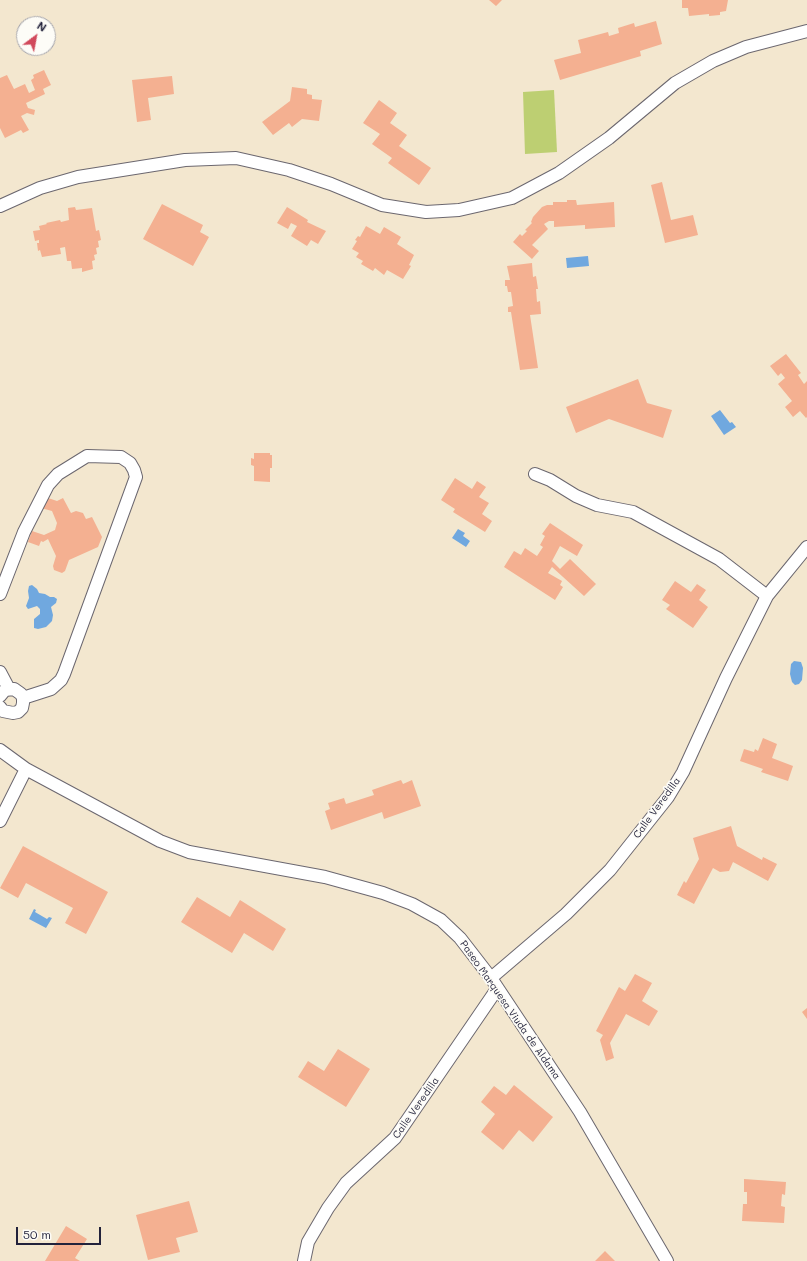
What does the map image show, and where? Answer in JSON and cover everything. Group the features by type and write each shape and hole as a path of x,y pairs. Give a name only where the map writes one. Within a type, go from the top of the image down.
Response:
{"street":[{"path":"0,206 40,188 78,177 185,160 236,158 289,170 332,184 382,205 426,212 458,210 474,207 512,198 559,173 609,138 675,83 713,61 746,47 807,32"},
{"path":"0,594 24,532 48,485 58,474 87,456 121,458 130,463 136,477 64,674 61,680 51,689 23,698"},
{"path":"535,474 550,480 576,496 597,505 632,512 719,559 767,596"},
{"name":"Calle Veredilla","path":"491,978 566,914 610,870 668,797 683,772 726,678 767,596 807,547"},
{"path":"0,672 5,692 18,691 23,698 22,708 18,712 13,714 1,711"},
{"name":"Paseo Marquesa Viuda de Aldama","path":"0,750 26,769 160,840 189,852 325,876 383,893 412,904 441,920 460,938 498,988 580,1112 667,1261"},
{"path":"0,821 26,769"},
{"name":"Calle Veredilla","path":"304,1261 308,1242 328,1208 346,1183 395,1138 498,988"}],"green space":[{"path":"554,90 557,152 525,154 523,92"}],"water":[{"path":"588,256 589,266 567,268 566,258"},
{"path":"720,410 730,423 732,422 736,427 724,435 711,416"},
{"path":"458,529 465,533 463,536 470,541 466,547 452,538"},
{"path":"32,585 39,593 57,599 56,603 51,607 53,615 52,621 46,627 38,629 34,628 34,619 40,614 40,609 37,606 28,609 26,606 29,598 29,586"},
{"path":"794,661 801,662 803,668 802,680 799,684 795,685 792,682 790,674 791,664"},
{"path":"34,909 36,910 35,912 47,919 49,917 52,918 46,928 29,919"}],"building":[{"path":"489,0 502,0 496,6"},
{"path":"682,0 728,0 726,11 720,12 720,15 709,16 709,14 689,16 688,8 682,8"},
{"path":"656,21 662,44 640,51 641,56 560,80 554,60 581,53 578,40 608,32 609,36 619,33 618,28 634,23 635,27"},
{"path":"44,70 51,85 43,89 45,94 26,103 28,108 35,110 34,115 27,113 21,116 29,130 23,133 21,130 5,138 0,128 0,78 7,75 14,89 25,84 29,93 35,90 31,80 34,78 33,75"},
{"path":"172,76 174,94 148,98 151,120 137,122 132,80"},
{"path":"292,87 307,89 307,94 312,95 312,99 322,100 319,121 302,119 292,127 289,123 273,135 262,122 290,101"},
{"path":"379,100 397,113 390,123 407,135 399,146 431,168 419,185 388,163 392,158 372,144 380,134 363,123"},
{"path":"662,182 671,220 693,215 698,235 665,243 651,185"},
{"path":"567,200 576,200 577,205 614,202 615,227 585,229 585,225 554,227 554,221 549,221 544,224 548,229 532,245 539,251 532,259 513,242 520,234 522,236 527,231 525,230 532,223 533,217 542,207 553,205 553,202 567,202"},
{"path":"162,204 203,225 200,232 209,237 193,266 143,239"},
{"path":"75,207 76,210 92,208 96,231 99,230 101,240 98,241 99,247 96,248 97,254 94,255 95,260 92,261 93,269 82,272 82,268 72,269 71,261 67,261 65,247 60,248 61,254 42,257 40,250 38,251 37,243 39,243 39,240 35,241 33,231 40,230 39,226 47,224 46,223 69,220 68,208"},
{"path":"287,207 308,220 307,222 326,231 318,244 311,240 307,246 291,236 297,226 291,223 288,229 277,223"},
{"path":"366,226 380,234 384,227 401,237 397,244 414,255 409,265 411,266 403,279 387,270 384,275 375,268 373,271 361,264 363,261 356,257 359,253 352,249 357,241 355,240 358,236 360,237"},
{"path":"532,263 533,277 536,276 538,289 536,289 537,302 540,301 541,314 530,315 538,368 520,370 511,312 508,312 508,307 513,306 511,292 508,292 507,286 505,286 505,280 510,280 507,266"},
{"path":"786,354 801,373 798,375 804,384 807,381 806,418 800,411 793,417 785,407 792,401 778,384 785,378 781,373 778,376 770,366"},
{"path":"638,379 647,403 672,410 663,438 609,419 576,433 566,407"},
{"path":"254,453 270,453 270,455 272,455 270,482 254,481 254,466 251,465 251,458 254,459"},
{"path":"455,478 472,489 477,481 486,487 479,497 489,503 482,514 492,521 485,532 453,512 455,509 441,500"},
{"path":"45,497 57,501 63,498 71,513 76,511 83,513 86,519 92,517 102,537 98,547 69,560 65,571 62,573 54,570 53,566 56,556 48,539 43,542 41,541 39,546 28,542 32,531 44,535 55,530 57,523 52,511 41,508"},
{"path":"550,523 583,545 577,556 560,546 552,561 560,569 570,559 596,584 584,596 552,567 548,573 562,581 560,585 563,587 555,600 504,567 514,551 521,555 525,548 537,556 543,547 540,545 545,536 542,534"},
{"path":"675,581 691,592 697,584 706,590 699,600 708,607 693,628 666,609 670,605 662,600"},
{"path":"763,738 777,744 772,758 793,766 788,781 761,772 763,769 740,761 744,749 754,752 755,749 758,751"},
{"path":"401,780 403,784 412,780 421,806 384,819 382,812 331,830 325,811 330,809 328,803 344,798 346,804 374,795 372,790"},
{"path":"731,826 737,846 762,860 763,857 777,864 768,881 733,862 729,871 720,872 713,868 694,904 677,895 684,881 686,883 699,859 693,838"},
{"path":"23,846 108,892 86,934 65,923 73,908 26,883 18,898 0,888"},
{"path":"197,897 230,917 240,900 286,929 273,951 244,933 232,953 181,922"},
{"path":"635,974 652,983 642,1001 658,1011 649,1026 626,1014 610,1043 614,1058 606,1061 600,1040 603,1035 596,1031 619,987 625,991"},
{"path":"807,1008 807,1019 802,1012"},
{"path":"338,1049 370,1069 346,1107 298,1077 308,1061 324,1071"},
{"path":"514,1085 553,1117 533,1142 519,1130 503,1150 481,1132 495,1114 481,1102 494,1086 506,1095"},
{"path":"744,1179 786,1182 785,1195 782,1194 781,1206 785,1207 784,1223 742,1221 743,1204 747,1204 747,1192 744,1192"},
{"path":"189,1201 198,1232 176,1238 180,1252 148,1260 136,1215"},
{"path":"66,1226 87,1239 75,1258 80,1261 45,1261"},
{"path":"605,1251 615,1261 595,1261"}]}
